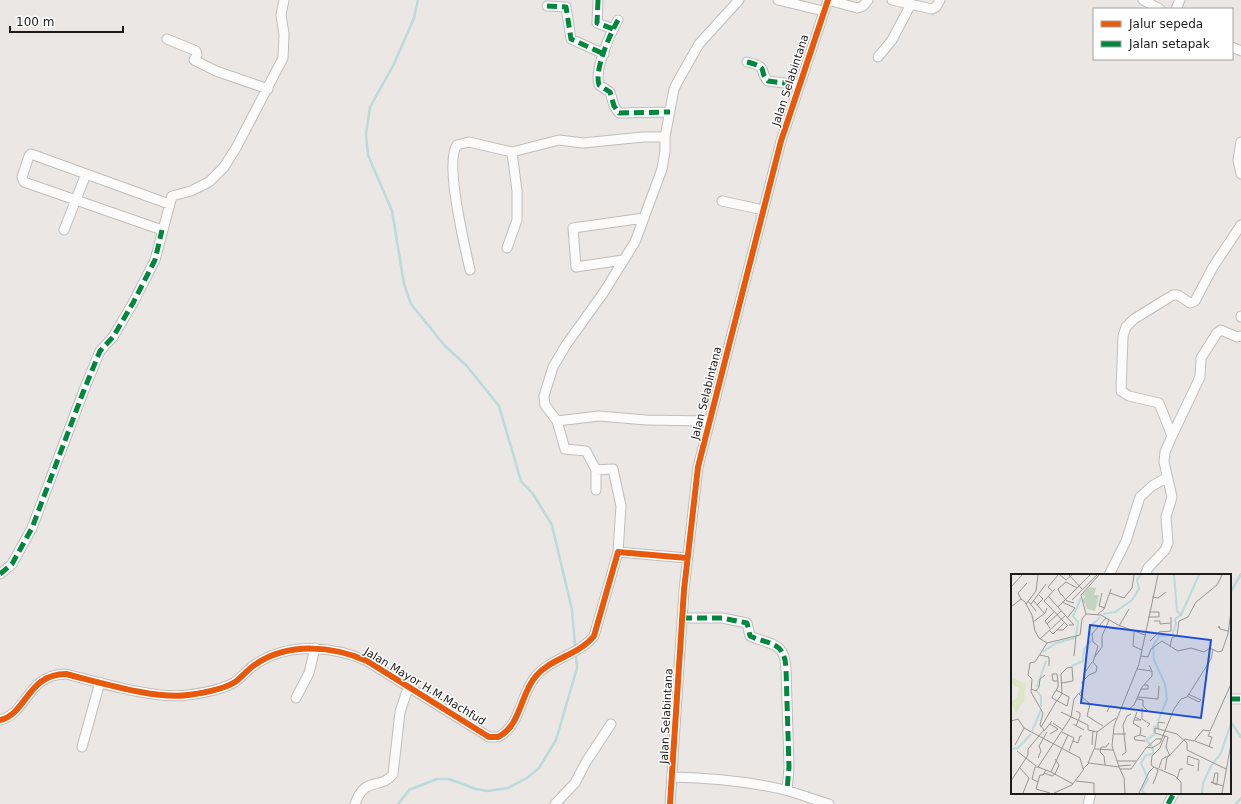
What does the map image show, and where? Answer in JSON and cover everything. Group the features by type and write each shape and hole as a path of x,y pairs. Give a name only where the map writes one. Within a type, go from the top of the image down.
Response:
{"street":[{"path":"0,574 12,564 32,528 100,351 113,337 133,303 155,260 172,196 191,191 209,182 224,167 268,89 283,58 284,34 281,15 284,0"},
{"path":"598,0 597,23 613,29"},
{"path":"596,490 596,470 586,451 565,450 559,434 557,421 545,405 544,396 553,367 566,345 604,292 635,242 662,169 665,151 665,137 674,89 695,50 709,32 740,0"},
{"path":"778,0 823,11"},
{"path":"828,0 857,8 863,6 868,0"},
{"name":"Jalan Selabintana","path":"670,804 682,618 687,558 698,467 780,141 828,0"},
{"path":"892,0 932,9 936,8 940,0"},
{"path":"1143,0 1158,8"},
{"path":"878,57 892,40 911,4"},
{"path":"547,6 566,7 571,39 604,54"},
{"path":"618,20 604,54 598,82 599,85 610,92 616,110 624,113 670,112"},
{"path":"167,39 196,51 197,55 194,60 268,89"},
{"path":"747,62 759,65 763,68 764,76 768,81 799,85"},
{"path":"470,270 454,179 454,151 457,145 469,142 512,152 559,140 583,143 644,137 665,137"},
{"path":"1241,142 1238,160 1241,174"},
{"path":"507,248 517,220 517,191 512,152"},
{"path":"162,230 22,180 22,177 29,156 34,155 169,204"},
{"path":"64,230 86,174"},
{"path":"722,201 762,210"},
{"path":"623,260 576,267 574,257 573,228 644,218"},
{"path":"1172,436 1159,403 1129,396 1121,391 1124,331 1134,319 1173,295 1178,294 1190,303 1195,301 1213,267 1241,225"},
{"path":"1145,574 1148,568 1165,550 1168,543 1166,518 1172,497 1166,478 1164,456 1200,377 1201,358 1217,333 1221,330 1237,337 1241,336"},
{"path":"557,421 599,416 646,420 709,421"},
{"name":"Jalan Mayor H.M.Machfud","path":"0,720 11,714 40,682 48,676 66,674 158,694 187,696 229,685 256,664 276,655 315,648 348,653 367,661 408,688 489,737 494,738 504,735 516,719 525,693 536,675 585,644 594,636 618,552 622,522 621,506 614,471 596,470"},
{"path":"1110,574 1126,541 1140,497 1152,486 1166,478"},
{"path":"618,552 687,558"},
{"path":"682,618 722,618 747,623 750,636 769,642 781,649 786,662 789,767 787,790"},
{"path":"296,698 309,673 315,648"},
{"path":"82,747 100,682"},
{"path":"355,804 359,793 366,785 386,780 393,774 400,712 408,688"},
{"path":"1231,699 1241,700"},
{"path":"555,804 575,783 586,762 611,724"},
{"path":"672,777 736,781 787,790 830,804"},
{"path":"1088,804 1091,794"},
{"path":"1168,804 1173,794"}],"waterway":[{"path":"398,804 409,790 437,779 449,779 476,789 487,791 508,788 527,778 539,768 556,740 577,668 572,610 552,525 533,494 521,481 499,406 466,365 445,346 411,304 404,284 392,211 368,155 366,134 370,107 394,64 414,18 418,0"},
{"path":"1231,591 1241,574"},
{"path":"1231,722 1241,737"},
{"path":"1236,804 1241,798"}],"marked path":[{"path":"598,0 597,23 613,29"},
{"path":"547,6 566,7 571,39 604,54"},
{"path":"618,20 607,43 601,62 598,78 599,85 610,92 614,106 619,113 670,112"},
{"path":"747,62 759,66 768,81 799,85"},
{"path":"0,574 12,564 32,528 100,351 113,337 133,303 155,260 162,230"},
{"path":"682,618 722,618 747,623 750,636 775,645 783,653 786,669 789,767 787,790"},
{"path":"1231,699 1241,699"},
{"path":"1168,804 1173,794"}],"cycle path":[{"path":"670,804 684,590 698,467 781,141 828,0"},
{"path":"0,720 9,716 16,710 35,687 43,680 53,676 66,674 144,693 175,696 188,695 212,691 230,685 238,680 253,666 282,652 297,649 311,649 340,652 367,661 489,737 498,737 506,732 516,718 531,683 536,676 549,665 581,648 594,636 618,552 687,558"}]}
